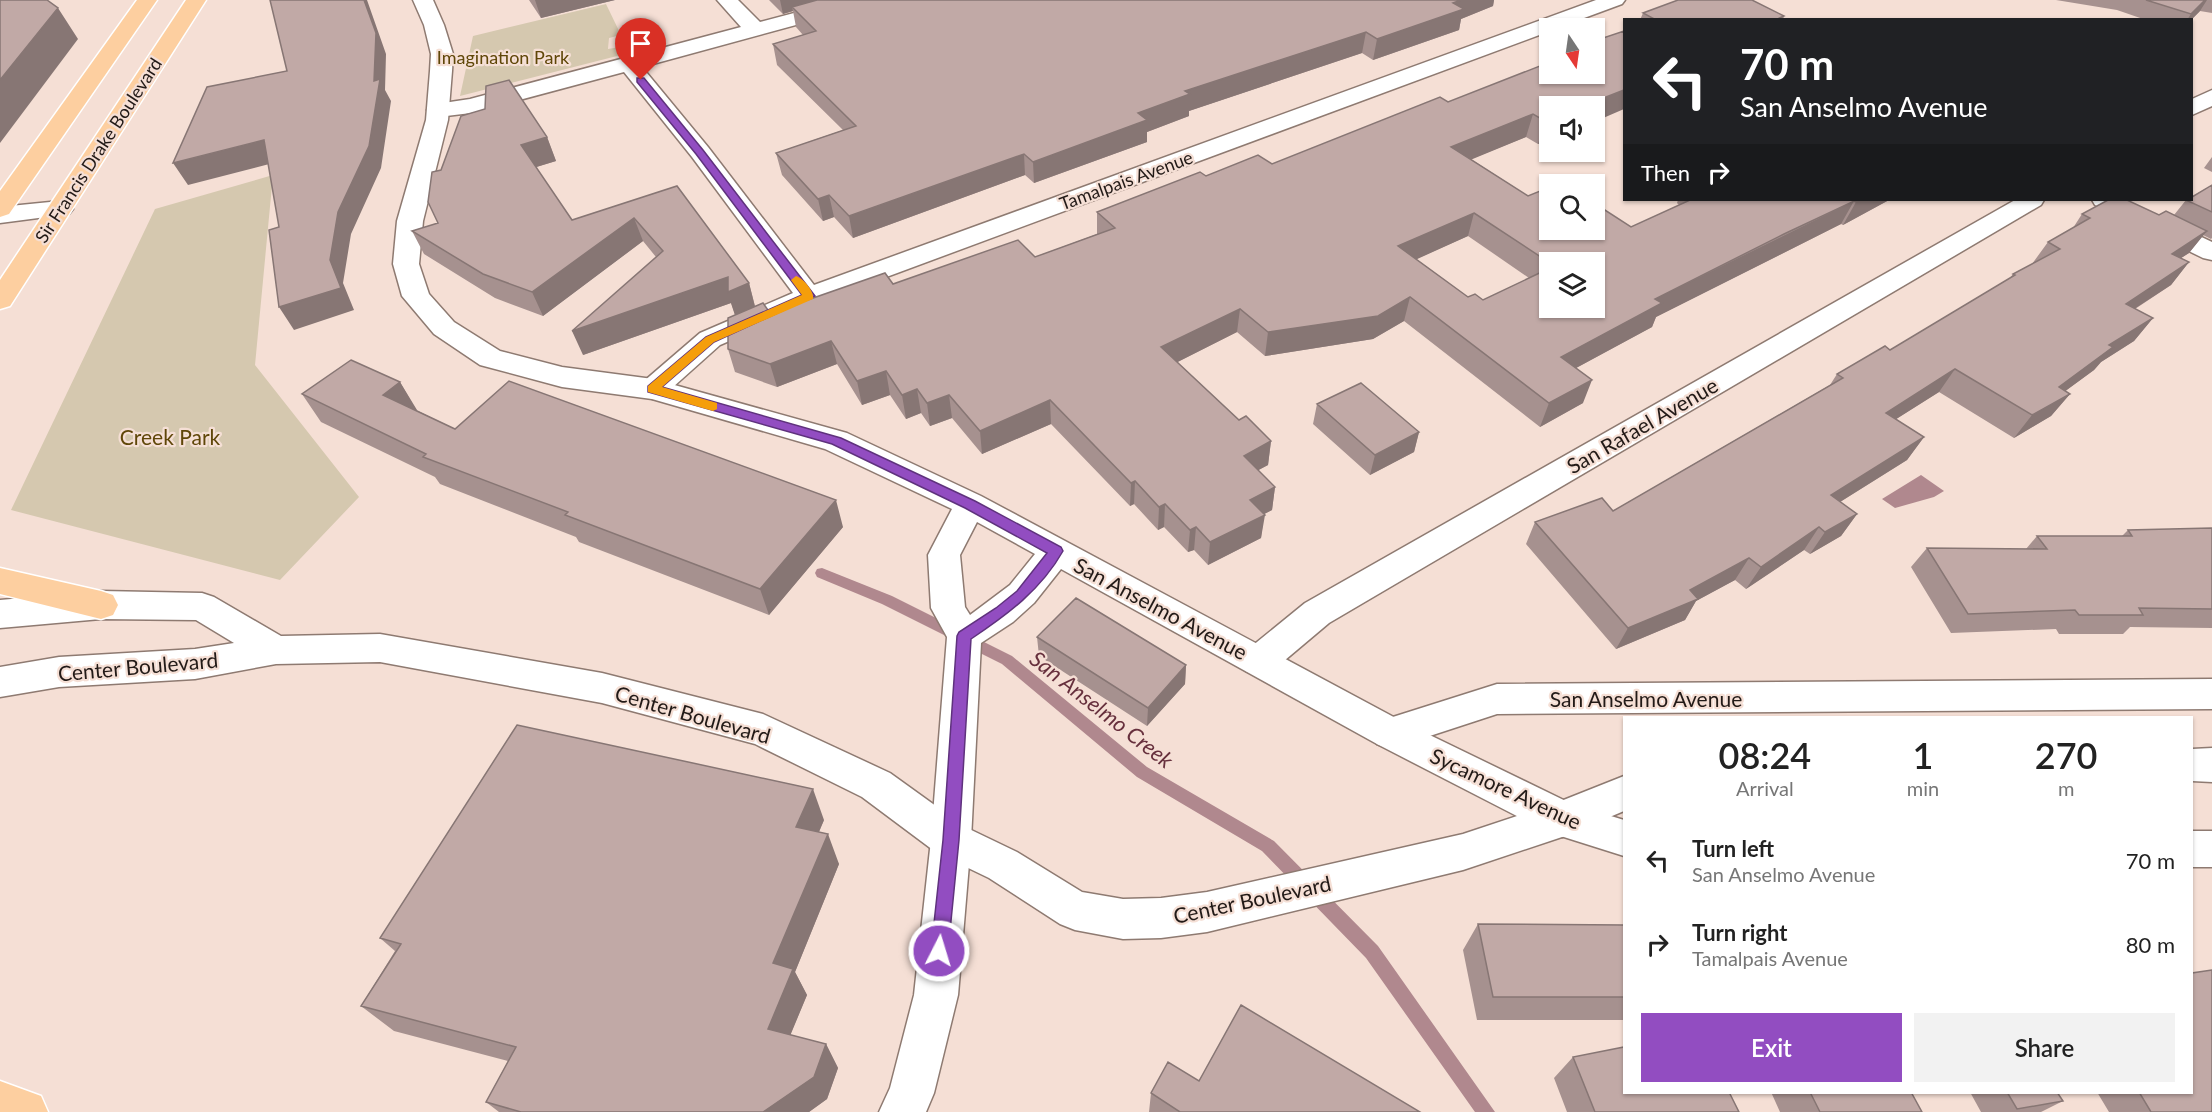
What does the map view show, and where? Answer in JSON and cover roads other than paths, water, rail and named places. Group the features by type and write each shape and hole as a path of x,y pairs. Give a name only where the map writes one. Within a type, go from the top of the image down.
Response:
{"main road":[{"name":"Sir Francis Drake Boulevard","path":"0,209 147,0"},
{"name":"Sir Francis Drake Boulevard","path":"0,300 195,2"},
{"path":"0,581 101,604"},
{"path":"0,1104 26,1112"}],"street":[{"name":"San Anselmo Avenue","path":"423,0 434,25 442,54 438,110 410,221 406,264 416,296 444,328 490,358 562,377 653,389 836,441 970,504 1390,733 1497,699 2212,694"},
{"path":"728,0 755,29"},
{"path":"438,110 471,106 866,0"},
{"name":"Tamalpais Avenue","path":"653,389 710,339 809,296 1615,0"},
{"path":"628,63 700,152 809,296"},
{"path":"2193,107 2212,97"},
{"name":"San Rafael Avenue","path":"1259,661 1317,613 2030,201"},
{"path":"2106,201 2212,252"},
{"path":"0,215 60,209"},
{"path":"902,1112 911,1093 936,995 951,840 964,636 948,608 944,555 970,504"},
{"path":"964,636 1001,612 1022,594 1056,551"},
{"name":"Center Boulevard","path":"0,614 101,604 202,607 276,650"},
{"name":"Center Boulevard","path":"0,682 59,672 195,664 276,650 380,648 602,688 763,730 876,785 951,840 1003,865 1075,910 1123,919 1161,918 1207,912 1463,852 1562,819 1623,793"},
{"name":"Sycamore Avenue","path":"1390,733 1562,819 1623,838"},
{"path":"2193,765 2212,765"},
{"path":"2193,849 2212,849"}],"waterway":[{"name":"San Anselmo Creek","path":"822,573 887,600 1007,660 1142,772 1268,846 1372,952 1486,1112"}],"park label":[{"name":"Imagination Park","path":"503,57"},
{"name":"Creek Park","path":"170,436"}]}
